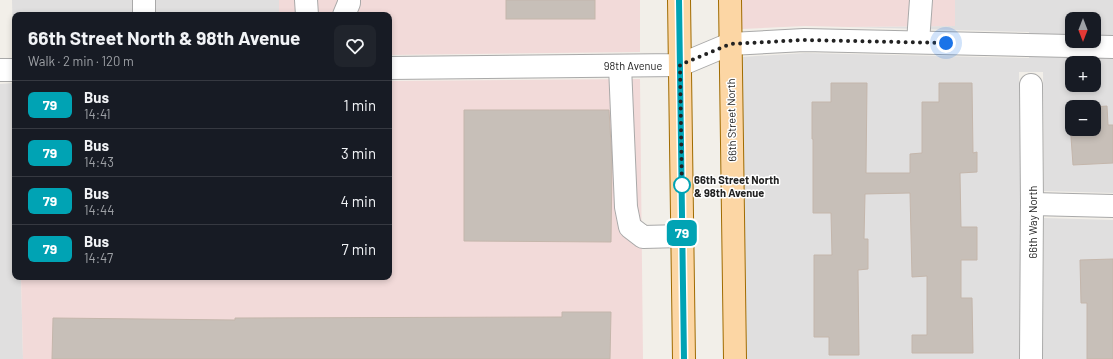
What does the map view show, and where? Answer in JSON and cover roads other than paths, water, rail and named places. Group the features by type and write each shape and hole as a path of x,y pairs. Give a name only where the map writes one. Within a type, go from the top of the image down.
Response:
{"main road":[{"path":"679,0 684,359"},
{"name":"66th Street North","path":"730,0 735,359"}],"street":[{"path":"144,0 144,12"},
{"path":"306,0 307,12"},
{"path":"345,12 350,0"},
{"path":"918,42 921,0"},
{"name":"98th Avenue","path":"392,68 680,65 730,44 804,40 1113,47"},
{"path":"620,66 626,207 630,227 643,237 682,236"},
{"path":"0,70 12,70"},
{"name":"66th Way North","path":"1031,85 1031,359"},
{"path":"1032,204 1113,206"}],"place":[{"name":"66th Street North & 98th Avenue","path":"682,185"}]}
